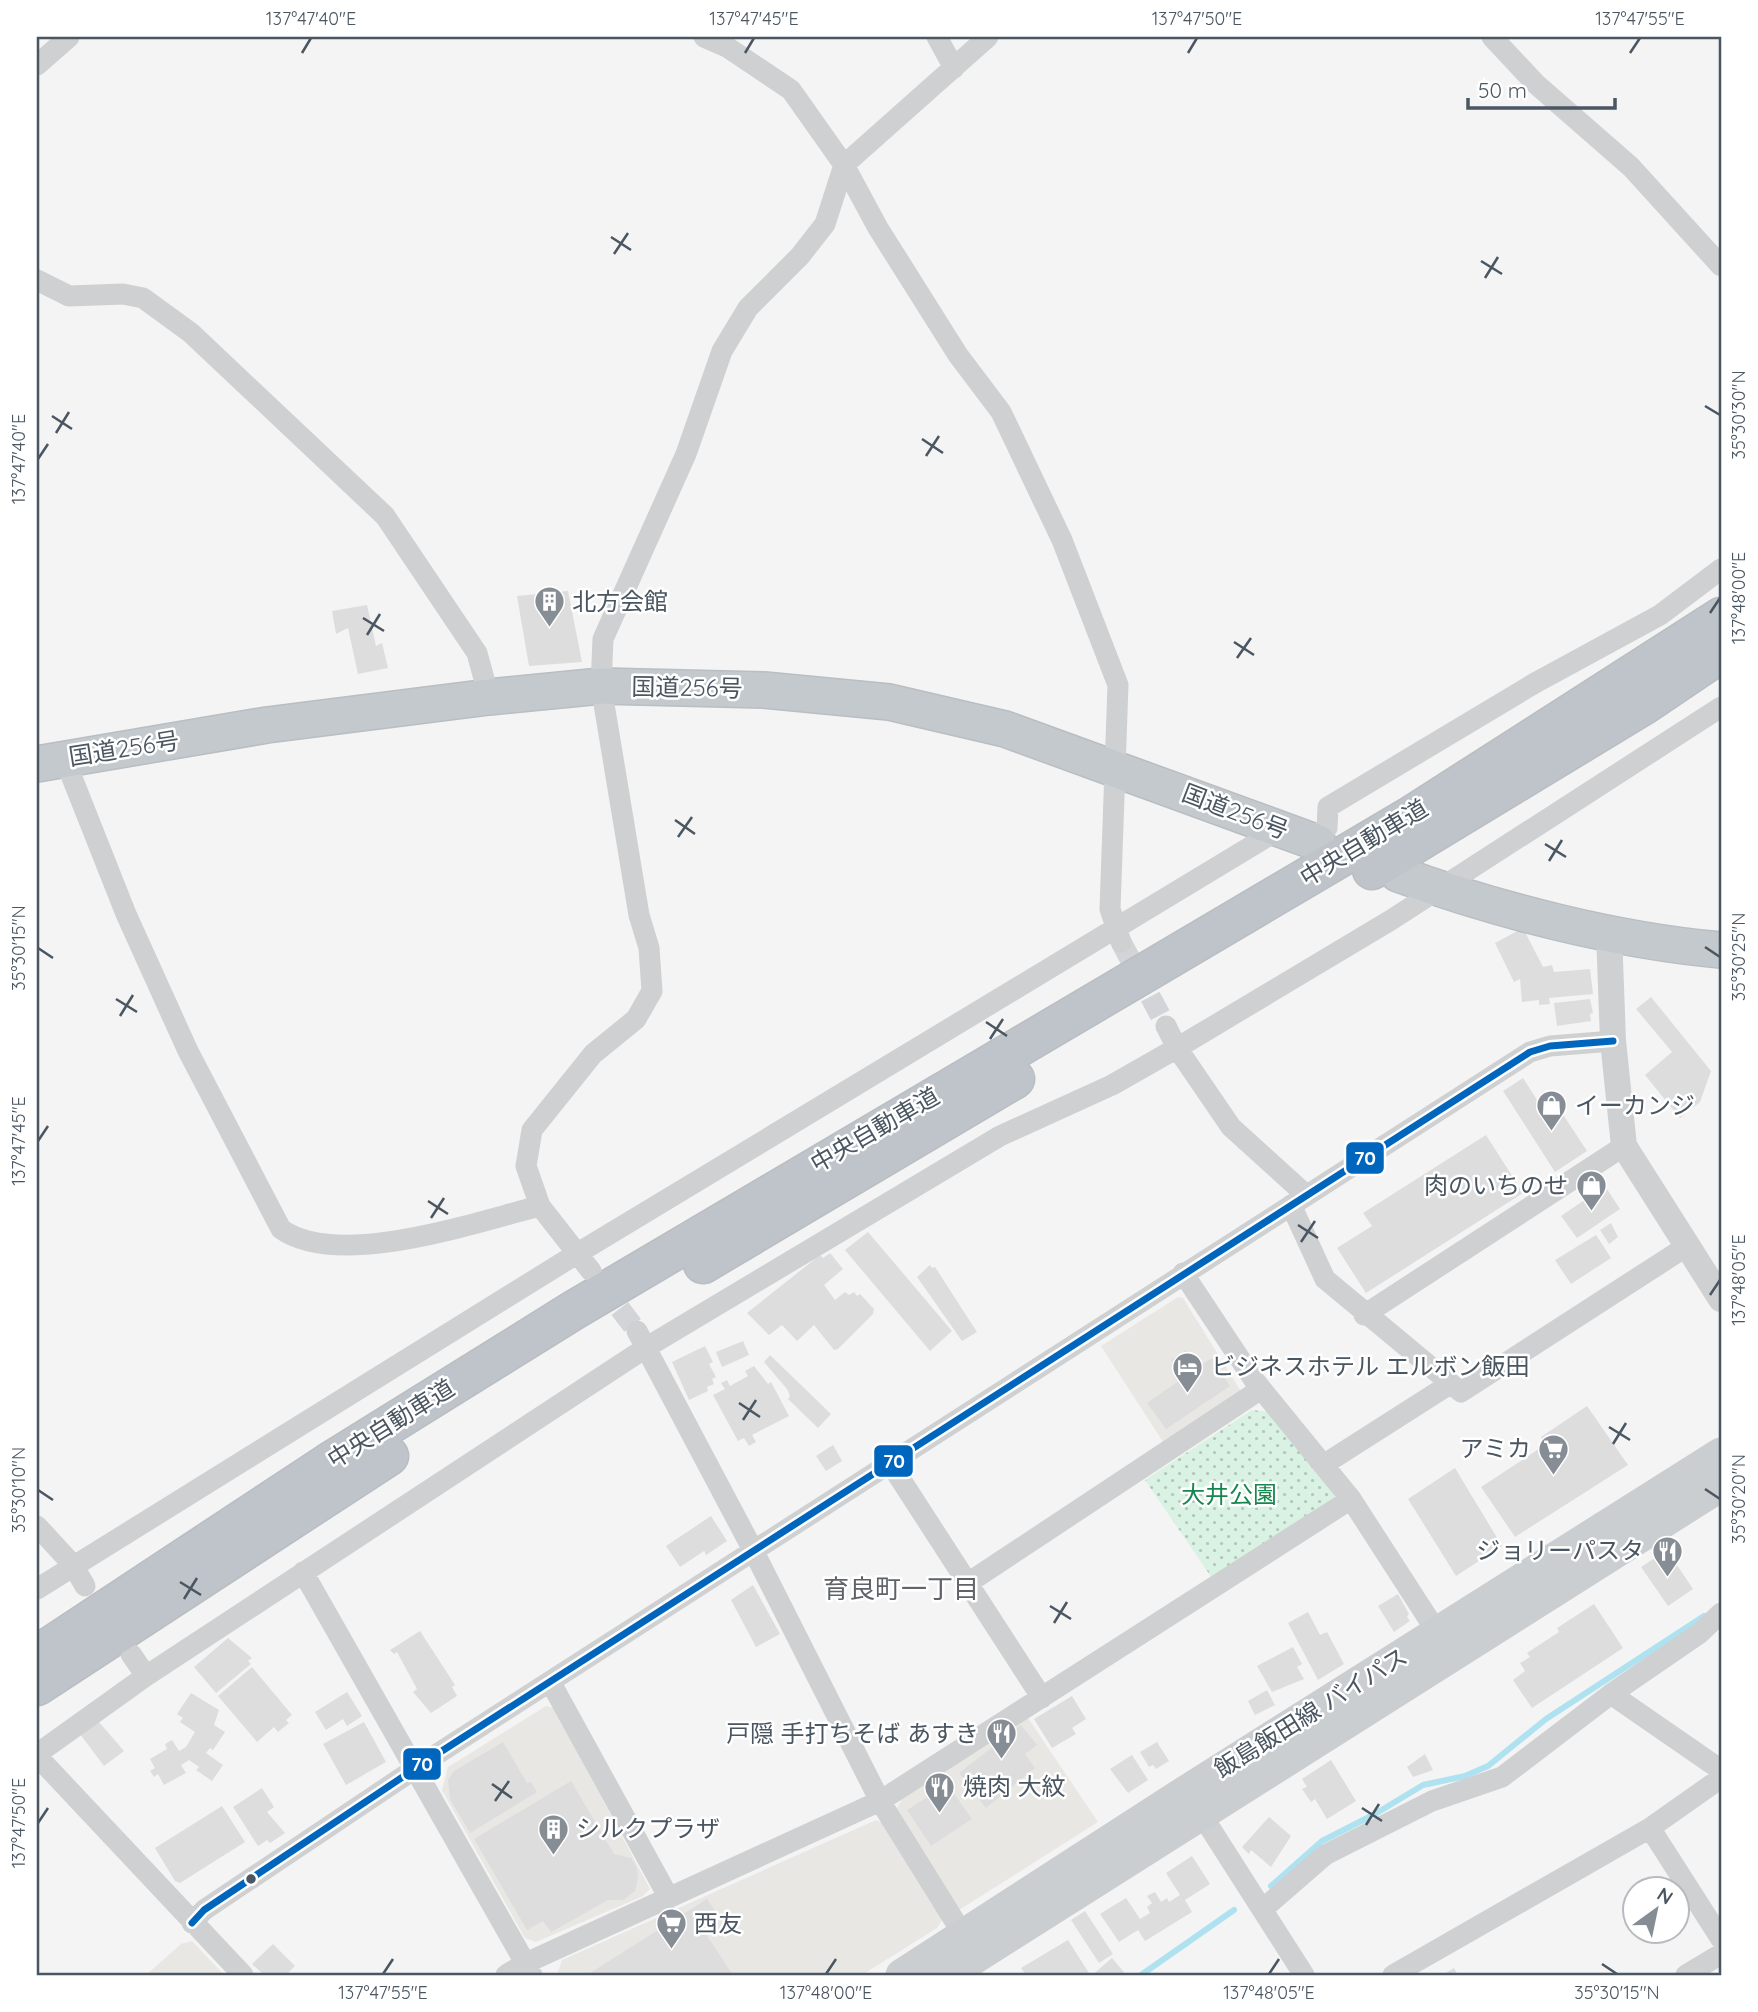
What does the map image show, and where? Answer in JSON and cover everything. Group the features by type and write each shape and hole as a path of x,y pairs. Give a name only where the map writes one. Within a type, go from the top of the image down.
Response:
{"highway":[{"name":"中央自動車道","path":"37,1655 328,1463 562,1317 1409,817 1721,617"},
{"name":"中央自動車道","path":"37,1686 343,1485 575,1339 1427,838 1721,653"},
{"name":"国道256号","path":"51,762 267,725 489,697 601,686 764,690 889,702 1005,729 1302,837"},
{"path":"1398,874 1438,889 1609,932 1721,950"}],"main road":[{"name":"飯島飯田線 バイパス","path":"902,1975 971,1946 1445,1643 1721,1454"},
{"name":"飯島飯田線 バイパス","path":"1445,1643 1721,1485"},
{"name":"飯島飯田線 バイパス","path":"947,1975 971,1946"}],"street":[{"path":"37,65 69,37"},
{"path":"704,37 727,47 791,90 844,165 878,228 958,355 1001,412 1062,540 1118,685 1110,909 1119,934"},
{"path":"937,37 954,68"},
{"path":"591,1271 540,1206 526,1166 531,1130 593,1054 636,1019 652,991 649,948 639,915 601,686 603,639 686,454 722,351 748,308 800,256 825,224 844,165 988,37"},
{"path":"1492,37 1536,84 1631,167 1721,266"},
{"path":"37,280 69,296 123,294 143,298 191,332 385,516 477,653 489,697"},
{"path":"37,1589 578,1253 1119,934 1302,837 1326,828 1328,807 1535,683 1660,615 1721,569"},
{"path":"243,1975 37,1755 146,1676 303,1572 642,1339 1000,1136 1112,1085 1177,1048 1438,889 1721,707"},
{"path":"51,762 126,914 188,1051 281,1229 294,1238 339,1246 440,1234 540,1206"},
{"path":"1609,932 1613,1041 1624,1146 1721,1298"},
{"path":"1166,1026 1177,1048 1231,1127 1299,1200 1325,1279 1364,1315 1461,1392 1687,1246"},
{"path":"192,1923 204,1910 416,1768 1531,1052 1550,1046 1613,1041"},
{"path":"1364,1315 1624,1146"},
{"path":"1183,1273 1261,1389 1351,1499 1445,1643"},
{"path":"642,1339 880,1801 971,1946"},
{"path":"1323,1465 1450,1384"},
{"path":"968,1583 1261,1389"},
{"path":"891,1463 1042,1698"},
{"path":"506,1975 529,1969 668,1898 880,1801 1351,1499"},
{"path":"37,1526 73,1566 85,1586"},
{"path":"303,1572 529,1969"},
{"path":"1263,1909 1325,1855 1432,1801 1502,1777 1611,1694 1700,1633 1721,1613"},
{"path":"131,1654 146,1676"},
{"path":"551,1683 668,1898"},
{"path":"1611,1694 1721,1770"},
{"path":"1393,1975 1650,1828 1721,1778"},
{"path":"1194,1803 1304,1975"},
{"path":"1650,1828 1721,1939"},
{"path":"1686,1975 1721,1954"}],"shaded area":[{"path":"1178,1297 1183,1298 1242,1393 1165,1445 1101,1346"},
{"path":"546,1706 554,1708 650,1889 643,1896 536,1942 525,1938 442,1790 448,1767"},
{"path":"1028,1718 1098,1822 959,1910 896,1810 903,1797"},
{"path":"876,1820 883,1823 943,1919 937,1928 862,1975 557,1975 562,1960"},
{"path":"192,1941 224,1975 146,1975 181,1944"}],"green space":[{"name":"大井公園","path":"1252,1410 1270,1412 1334,1492 1334,1497 1212,1578 1145,1480"}],"building":[{"name":"北方会館","path":"568,591 582,662 529,666 517,596"},
{"path":"367,605 376,646 382,643 388,668 358,674 348,628 336,634 332,611"},
{"path":"1523,928 1543,967 1552,965 1554,972 1590,969 1593,994 1549,998 1550,1004 1539,1005 1539,1000 1522,1002 1520,979 1514,982 1495,943"},
{"path":"1651,997 1711,1071 1700,1102 1680,1118 1645,1075 1672,1052 1636,1009"},
{"path":"1590,999 1593,1013 1590,1014 1591,1021 1557,1026 1554,1003"},
{"name":"イーカンジ","path":"1523,1078 1546,1114 1558,1107 1587,1151 1555,1172 1503,1091"},
{"path":"1486,1135 1523,1193 1366,1293 1337,1248 1372,1226 1363,1213"},
{"name":"肉のいちのせ","path":"1605,1186 1620,1209 1577,1238 1561,1216"},
{"path":"1611,1223 1618,1237 1609,1244 1600,1230"},
{"path":"868,1232 952,1331 930,1351 845,1250"},
{"path":"1596,1235 1611,1258 1571,1284 1555,1260"},
{"path":"830,1253 843,1269 824,1285 835,1300 845,1292 849,1295 854,1292 857,1296 860,1294 874,1309 873,1314 838,1349 834,1350 814,1325 797,1341 782,1325 769,1335 747,1313 820,1255 823,1258"},
{"path":"930,1265 935,1267 977,1332 962,1341 917,1277"},
{"path":"743,1341 749,1355 722,1367 716,1352"},
{"path":"705,1346 713,1362 709,1364 716,1377 712,1379 714,1384 707,1387 708,1391 689,1400 672,1362"},
{"name":"ビジネスホテル エルボン飯田","path":"1186,1350 1198,1367 1212,1358 1230,1386 1166,1429 1147,1403 1183,1378 1171,1360"},
{"path":"770,1355 831,1414 818,1428 788,1399 790,1396 787,1389 764,1362"},
{"path":"754,1366 768,1384 771,1382 789,1416 752,1435 756,1442 749,1446 744,1438 738,1441 713,1395 725,1389 721,1383 727,1380 730,1386 748,1376 745,1371"},
{"name":"アミカ","path":"1587,1406 1628,1465 1515,1537 1481,1487 1545,1445 1541,1437"},
{"path":"833,1445 842,1461 826,1471 816,1456"},
{"path":"1455,1468 1502,1546 1456,1576 1408,1499"},
{"path":"711,1516 727,1541 706,1555 704,1551 680,1567 666,1546"},
{"name":"ジョリーパスタ","path":"1667,1550 1693,1589 1668,1606 1641,1567"},
{"path":"753,1585 780,1634 756,1647 731,1600"},
{"path":"1398,1594 1410,1621 1394,1632 1378,1606"},
{"path":"1594,1604 1623,1648 1532,1708 1513,1680 1525,1671 1520,1663 1530,1657 1527,1653 1559,1632 1557,1628"},
{"path":"1308,1612 1320,1635 1327,1632 1344,1664 1318,1680 1288,1623"},
{"path":"420,1631 455,1685 452,1687 457,1696 431,1713 413,1692 417,1689 397,1652 394,1654 390,1650"},
{"path":"228,1638 252,1658 248,1661 251,1664 216,1693 194,1667"},
{"path":"1293,1647 1302,1664 1297,1667 1304,1679 1272,1692 1257,1666"},
{"path":"252,1667 292,1715 286,1720 289,1723 278,1732 274,1727 257,1742 218,1696"},
{"path":"1267,1690 1275,1705 1255,1715 1248,1701"},
{"path":"347,1692 362,1716 347,1726 343,1719 326,1730 315,1712"},
{"path":"191,1693 219,1710 214,1725 225,1732 213,1750 210,1748 206,1753 223,1765 212,1781 196,1770 199,1767 189,1760 181,1765 186,1773 164,1785 158,1774 154,1777 150,1771 155,1768 150,1759 167,1749 165,1744 172,1740 179,1751 186,1747 195,1732 180,1722 183,1718 177,1714"},
{"path":"1072,1696 1086,1719 1072,1728 1076,1734 1052,1748 1034,1719"},
{"path":"98,1721 124,1751 104,1766 80,1734"},
{"path":"364,1722 386,1762 346,1785 323,1744"},
{"name":"戸隠 手打ちそば あすき","path":"1021,1725 1037,1745 1025,1754 1035,1768 986,1808 959,1773"},
{"name":"シルクプラザ","path":"503,1742 527,1783 531,1782 537,1792 470,1833 450,1799 448,1780 454,1771"},
{"path":"1157,1742 1169,1761 1156,1769 1153,1765 1149,1767 1140,1752"},
{"path":"1425,1754 1433,1770 1413,1777 1407,1767"},
{"path":"1132,1755 1148,1780 1128,1793 1110,1769"},
{"path":"1331,1760 1356,1801 1327,1819 1315,1799 1311,1802 1302,1789 1307,1787 1302,1779"},
{"name":"シルクプラザ","path":"571,1781 614,1854 631,1858 637,1868 635,1891 623,1900 608,1900 551,1932 543,1921 527,1930 474,1839"},
{"path":"262,1788 274,1807 267,1812 285,1833 270,1843 267,1840 258,1846 233,1807"},
{"name":"焼肉 大紋","path":"940,1789 946,1797 953,1792 972,1819 931,1846 907,1810"},
{"path":"222,1806 245,1842 180,1883 175,1881 155,1848"},
{"path":"1269,1817 1291,1836 1271,1867 1251,1850 1249,1854 1242,1847"},
{"path":"1192,1856 1210,1884 1185,1900 1192,1912 1145,1941 1138,1930 1119,1942 1100,1914 1126,1898 1140,1919 1150,1913 1147,1907 1152,1903 1147,1896 1155,1892 1161,1902 1167,1898 1169,1902 1180,1895 1166,1873"},
{"name":"西友","path":"707,1899 719,1917 702,1928 733,1975 587,1975"},
{"path":"1085,1911 1113,1954 1099,1963 1071,1920"},
{"path":"1068,1940 1089,1973 1026,1975 1021,1968"},
{"path":"273,1944 295,1966 286,1975 264,1975 252,1964"},
{"path":"1112,1958 1124,1972 1121,1975 1092,1975"},
{"path":"1454,1968 1458,1975 1442,1975"}],"waterway":[{"path":"1271,1886 1322,1841 1423,1785 1465,1776 1488,1766 1546,1719 1704,1616"},
{"path":"1141,1975 1234,1910"}],"tunnel":[{"path":"1121,942 1166,1026"},
{"path":"601,1284 637,1331"}],"transit line":[{"name":"70","path":"192,1923 204,1910 431,1758 1530,1052 1550,1046 1613,1041"}],"place":[{"name":"北方会館","path":"549,629"},
{"name":"イーカンジ","path":"1552,1133"},
{"name":"肉のいちのせ","path":"1591,1213"},
{"name":"ビジネスホテル エルボン飯田","path":"1188,1394"},
{"name":"アミカ","path":"1554,1476"},
{"name":"ジョリーパスタ","path":"1667,1578"},
{"name":"戸隠 手打ちそば あすき","path":"1002,1761"},
{"name":"焼肉 大紋","path":"940,1814"},
{"name":"シルクプラザ","path":"553,1856"},
{"name":"西友","path":"671,1951"}],"district":[{"name":"育良町一丁目","path":"901,1589"}]}
